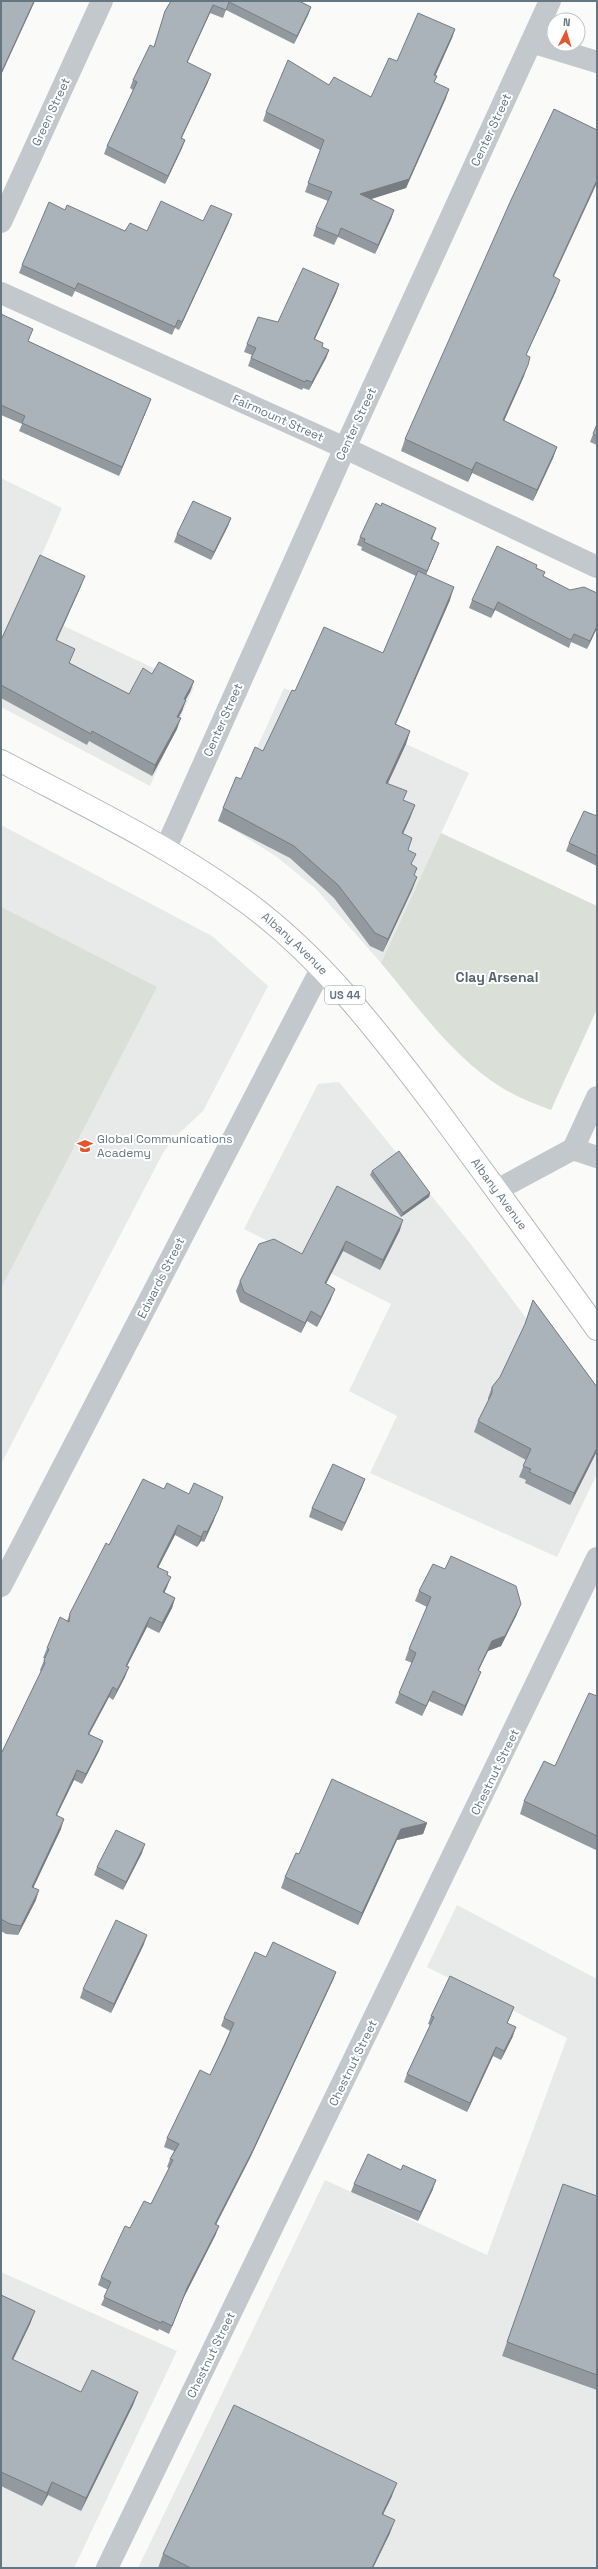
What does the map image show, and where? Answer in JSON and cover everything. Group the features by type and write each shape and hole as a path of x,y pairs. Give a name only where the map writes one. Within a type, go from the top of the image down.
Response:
{"highway":[{"name":"Albany Avenue","path":"1,761 165,850 236,894 279,928 321,969 372,1024 497,1190 597,1329"}],"street":[{"name":"Green Street","path":"1,222 102,1"},
{"name":"Center Street","path":"165,850 345,448 550,1"},
{"path":"531,42 597,62"},
{"name":"Fairmount Street","path":"1,293 345,448 597,567"},
{"name":"Edwards Street","path":"1,1586 321,969"},
{"path":"497,1190 573,1149 597,1097"},
{"path":"573,1149 597,1157"},
{"name":"Chestnut Street","path":"107,2568 597,1558"}],"shaded area":[{"path":"1,478 62,508 34,573 59,604 70,611 64,626 194,687 150,786 1,707"},
{"path":"284,688 469,773 381,963 316,889 277,857 223,823"},
{"name":"Global Communications Academy","path":"1,825 212,936 268,986 203,1111 173,1139 163,1153 1,1464"},
{"path":"441,833 597,906 597,1009 551,1110 521,1098 504,1089 469,1063 453,1048 423,1014 381,963"},
{"path":"1,907 157,987 1,1288"},
{"path":"339,1082 469,1242 597,1413 597,1474 557,1557 370,1473 397,1416 349,1391 391,1304 244,1229 318,1084"},
{"path":"457,1905 597,1979 597,2568 138,2568 325,2180 487,2255 567,2038 427,1967"},
{"path":"1,2272 177,2351 74,2568 1,2568"}],"building":[{"path":"1,1 34,1 1,73"},
{"path":"171,1 299,1 311,7 297,36 229,2 226,10 213,5 187,62 211,74 181,138 185,140 168,176 107,146 137,82 133,80 150,45 154,47 165,11"},
{"path":"418,13 455,29 434,75 437,76 434,82 449,89 409,179 360,194 394,210 378,245 341,228 338,236 316,227 332,192 308,183 324,140 266,112 288,60 329,85 334,77 371,97 389,58 397,61"},
{"path":"554,109 597,130 597,180 553,276 560,280 526,355 530,357 528,365 503,420 557,447 537,490 476,462 472,470 405,439 511,200"},
{"path":"161,201 203,221 211,205 232,214 182,322 178,320 175,327 78,283 75,289 22,265 49,202 65,210 67,205 125,231 130,223 147,231"},
{"path":"303,268 339,284 314,339 323,343 322,347 329,350 312,382 306,380 305,382 251,358 256,348 247,344 258,317 278,322"},
{"path":"1,314 33,329 28,341 151,399 122,467 22,423 25,416 1,405"},
{"path":"597,424 597,436 593,434"},
{"path":"193,501 231,518 214,552 177,534"},
{"path":"376,503 381,506 382,503 436,528 431,539 439,543 427,571 364,542 365,539 360,537"},
{"path":"497,546 537,565 536,568 545,572 543,576 570,590 584,587 597,593 597,626 590,641 574,634 571,640 498,602 494,610 472,600"},
{"path":"40,555 85,576 56,640 75,649 69,663 129,694 143,668 152,674 159,662 194,681 184,699 186,700 177,717 181,718 155,765 92,731 91,734 1,685 1,640"},
{"path":"418,571 454,587 395,724 410,731 386,783 407,791 403,800 415,805 402,833 412,838 408,850 416,854 411,864 417,868 414,875 417,877 388,939 375,933 338,885 294,846 223,808 236,777 241,779 255,747 263,751 292,690 295,691 324,627 383,653"},
{"path":"584,811 597,816 597,856 569,843"},
{"path":"399,1151 430,1193 403,1213 372,1171"},
{"path":"337,1186 403,1220 383,1260 346,1241 325,1283 335,1289 321,1317 311,1311 305,1323 244,1292 240,1281 259,1244 274,1239 302,1254"},
{"path":"533,1300 597,1387 597,1448 574,1493 529,1472 531,1469 523,1466 531,1449 478,1421 492,1393 492,1387 500,1377 525,1324"},
{"path":"333,1464 365,1479 345,1523 312,1508"},
{"path":"143,1479 164,1489 167,1483 189,1494 194,1483 223,1497 207,1532 204,1531 201,1537 178,1525 157,1567 168,1572 167,1575 171,1577 163,1592 175,1598 162,1623 150,1617 126,1666 129,1667 117,1690 113,1687 88,1734 103,1741 86,1774 77,1770 56,1815 64,1819 32,1887 39,1890 21,1926 10,1924 1,1919 1,1754 45,1663 44,1660 49,1649 47,1648 60,1617 69,1622 70,1613 106,1543 109,1545"},
{"path":"451,1556 516,1586 521,1604 505,1636 492,1641 478,1670 481,1672 465,1706 433,1691 426,1706 399,1693 416,1653 409,1649 431,1597 419,1591 433,1564 445,1569"},
{"path":"589,1693 597,1696 597,1836 524,1801 544,1761 555,1766"},
{"path":"332,1779 427,1823 401,1829 362,1913 285,1877 296,1853 299,1854"},
{"path":"116,1830 145,1844 126,1882 97,1867"},
{"path":"116,1920 147,1935 114,2004 83,1989"},
{"path":"273,1942 336,1972 253,2150 215,2224 219,2226 187,2288 172,2326 162,2321 161,2323 104,2297 111,2282 101,2277 125,2226 130,2228 144,2201 151,2204 173,2160 170,2159 179,2144 167,2138 200,2070 210,2075 224,2046 234,2023 224,2018 255,1952 266,1957"},
{"path":"450,1976 514,2007 507,2023 516,2027 504,2051 496,2047 470,2103 407,2074 434,2017 431,2016"},
{"path":"368,2154 401,2170 403,2165 436,2180 421,2212 354,2184"},
{"path":"563,2184 597,2196 597,2375 507,2342"},
{"path":"1,2295 35,2311 12,2359 81,2392 92,2370 138,2392 86,2498 52,2482 47,2493 1,2472"},
{"path":"234,2405 397,2483 382,2514 395,2520 372,2568 191,2568 163,2554"}],"place":[{"name":"Global Communications Academy","path":"85,1146"}],"district":[{"name":"Clay Arsenal","path":"497,977"}]}
